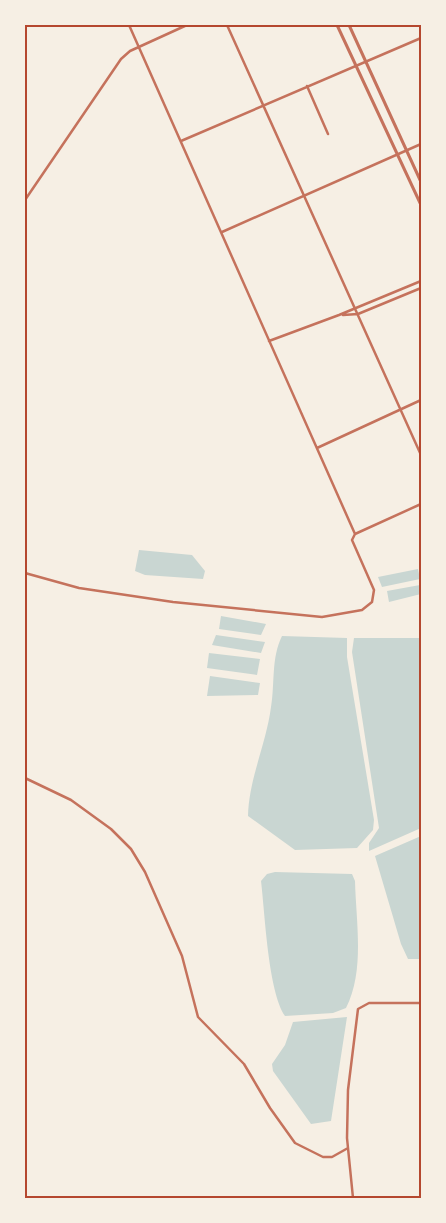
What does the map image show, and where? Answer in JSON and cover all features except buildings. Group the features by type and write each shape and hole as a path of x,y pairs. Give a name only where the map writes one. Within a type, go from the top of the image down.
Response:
{"street":[{"path":"129,25 355,534"},
{"path":"25,200 121,59 138,46 187,25"},
{"path":"226,25 421,455"},
{"path":"337,25 421,205"},
{"path":"349,25 421,182"},
{"path":"181,141 421,38"},
{"path":"307,86 328,134"},
{"path":"222,232 421,144"},
{"path":"269,341 339,316 421,281"},
{"path":"339,316 358,314 421,288"},
{"path":"317,448 421,400"},
{"path":"25,573 80,588 173,602 322,617 362,610 372,602 374,590 352,540 355,534 421,504"},
{"path":"25,778 71,800 111,828 131,850 145,872 182,956 198,1017 244,1064 270,1108 295,1143 318,1156 326,1158 348,1148"},
{"path":"353,1198 348,1148 348,1090 358,1009 369,1003 421,1003"}],"shaded area":[{"path":"139,550 192,555 205,571 203,579 145,575 135,571"},
{"path":"418,569 420,579 382,587 378,577"},
{"path":"420,585 421,594 389,602 387,591"},
{"path":"221,616 266,624 261,635 219,629"},
{"path":"216,635 265,642 261,653 212,645"},
{"path":"282,636 347,638 347,657 374,820 373,830 357,848 295,850 248,816 251,788 269,721 276,653"},
{"path":"354,638 421,638 421,828 369,851 369,843 379,828 352,652"},
{"path":"209,653 260,659 257,675 207,668"},
{"path":"210,676 260,683 258,695 207,696"},
{"path":"421,836 421,959 408,959 401,944 375,856"},
{"path":"275,872 352,874 355,881 358,946 356,978 346,1008 333,1013 285,1016 279,1004 271,971 261,881 267,874"},
{"path":"347,1017 331,1121 311,1124 273,1071 272,1064 285,1045 293,1022"}]}
